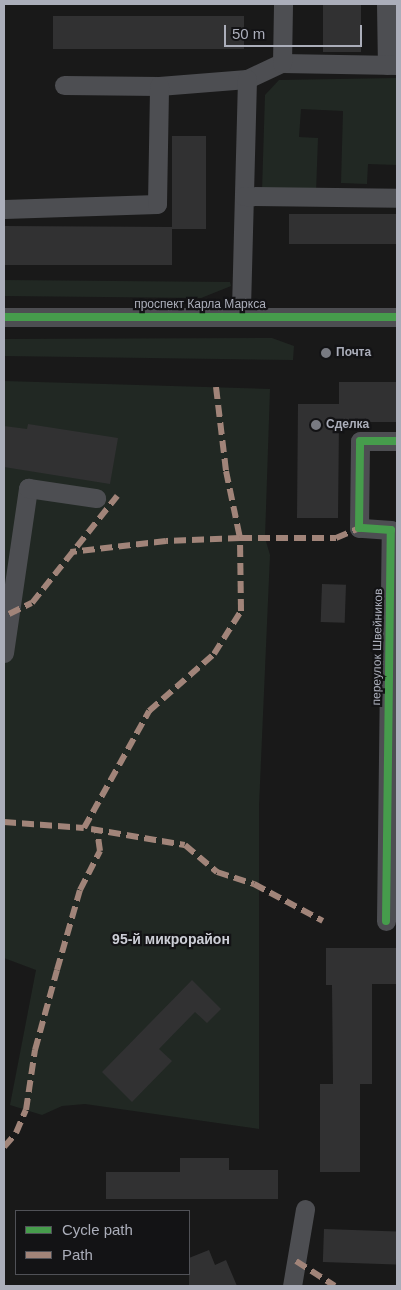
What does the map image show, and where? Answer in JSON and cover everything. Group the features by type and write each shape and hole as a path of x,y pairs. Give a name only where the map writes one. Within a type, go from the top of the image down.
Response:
{"street":[{"path":"276,4 283,4 282,63"},
{"path":"64,86 159,86 247,79 282,63 392,65 386,4"},
{"path":"241,316 247,79"},
{"path":"4,208 157,204 159,86"},
{"path":"244,196 397,198"},
{"name":"проспект Карла Маркса","path":"4,317 397,317"},
{"name":"переулок Швейников","path":"386,921 394,527 359,528 360,441 397,441"},
{"path":"4,653 28,488 96,498"},
{"path":"292,1286 305,1209"}],"shaded area":[{"path":"397,78 397,165 368,164 367,184 341,183 343,111 301,109 299,137 318,138 316,193 262,191 265,95 279,80"},
{"path":"4,280 230,282 231,286 201,298 4,296"},
{"path":"272,338 294,346 293,360 4,356 4,339"},
{"path":"4,381 270,389 265,538 270,555 259,806 259,1129 85,1104 62,1106 42,1115 10,1105 36,970 4,958"}],"building":[{"path":"323,4 361,4 361,52 323,52"},
{"path":"53,16 244,16 244,49 53,49"},
{"path":"172,136 206,136 206,229 172,229 172,265 4,265 4,226 172,227"},
{"path":"289,214 397,214 397,244 289,244"},
{"path":"339,382 397,382 397,422 339,422 338,518 297,518 298,404 339,404"},
{"path":"28,424 118,438 110,484 4,467 4,426 27,429"},
{"path":"322,584 346,585 345,623 321,622"},
{"path":"326,948 397,948 397,984 372,984 372,1084 360,1084 360,1172 320,1172 320,1084 333,1084 332,985 326,985"},
{"path":"192,980 221,1009 207,1023 195,1012 159,1049 172,1061 132,1102 102,1072"},
{"path":"180,1158 229,1158 229,1170 278,1170 278,1199 106,1199 106,1172 180,1172"},
{"path":"324,1229 397,1232 396,1265 323,1262"},
{"path":"209,1250 215,1265 226,1260 237,1286 189,1286 190,1258"}],"marked path":[{"path":"216,387 226,471 240,538 336,538 359,528"},
{"path":"9,614 32,603 117,496"},
{"path":"4,822 84,828 149,711 214,654 241,611 240,538 166,541 71,552"},
{"path":"91,829 185,845 217,872 254,884 323,921"},
{"path":"4,1147 16,1133 26,1110 35,1050 57,970 80,890 100,851 97,829"},
{"path":"296,1261 335,1286"}],"cycle path":[{"path":"4,317 397,317"},
{"path":"386,921 391,530 359,528 360,441 397,441"}],"place":[{"name":"Почта","path":"326,353"},
{"name":"Сделка","path":"316,425"}],"district":[{"name":"95-й микрорайон","path":"171,939"}]}
